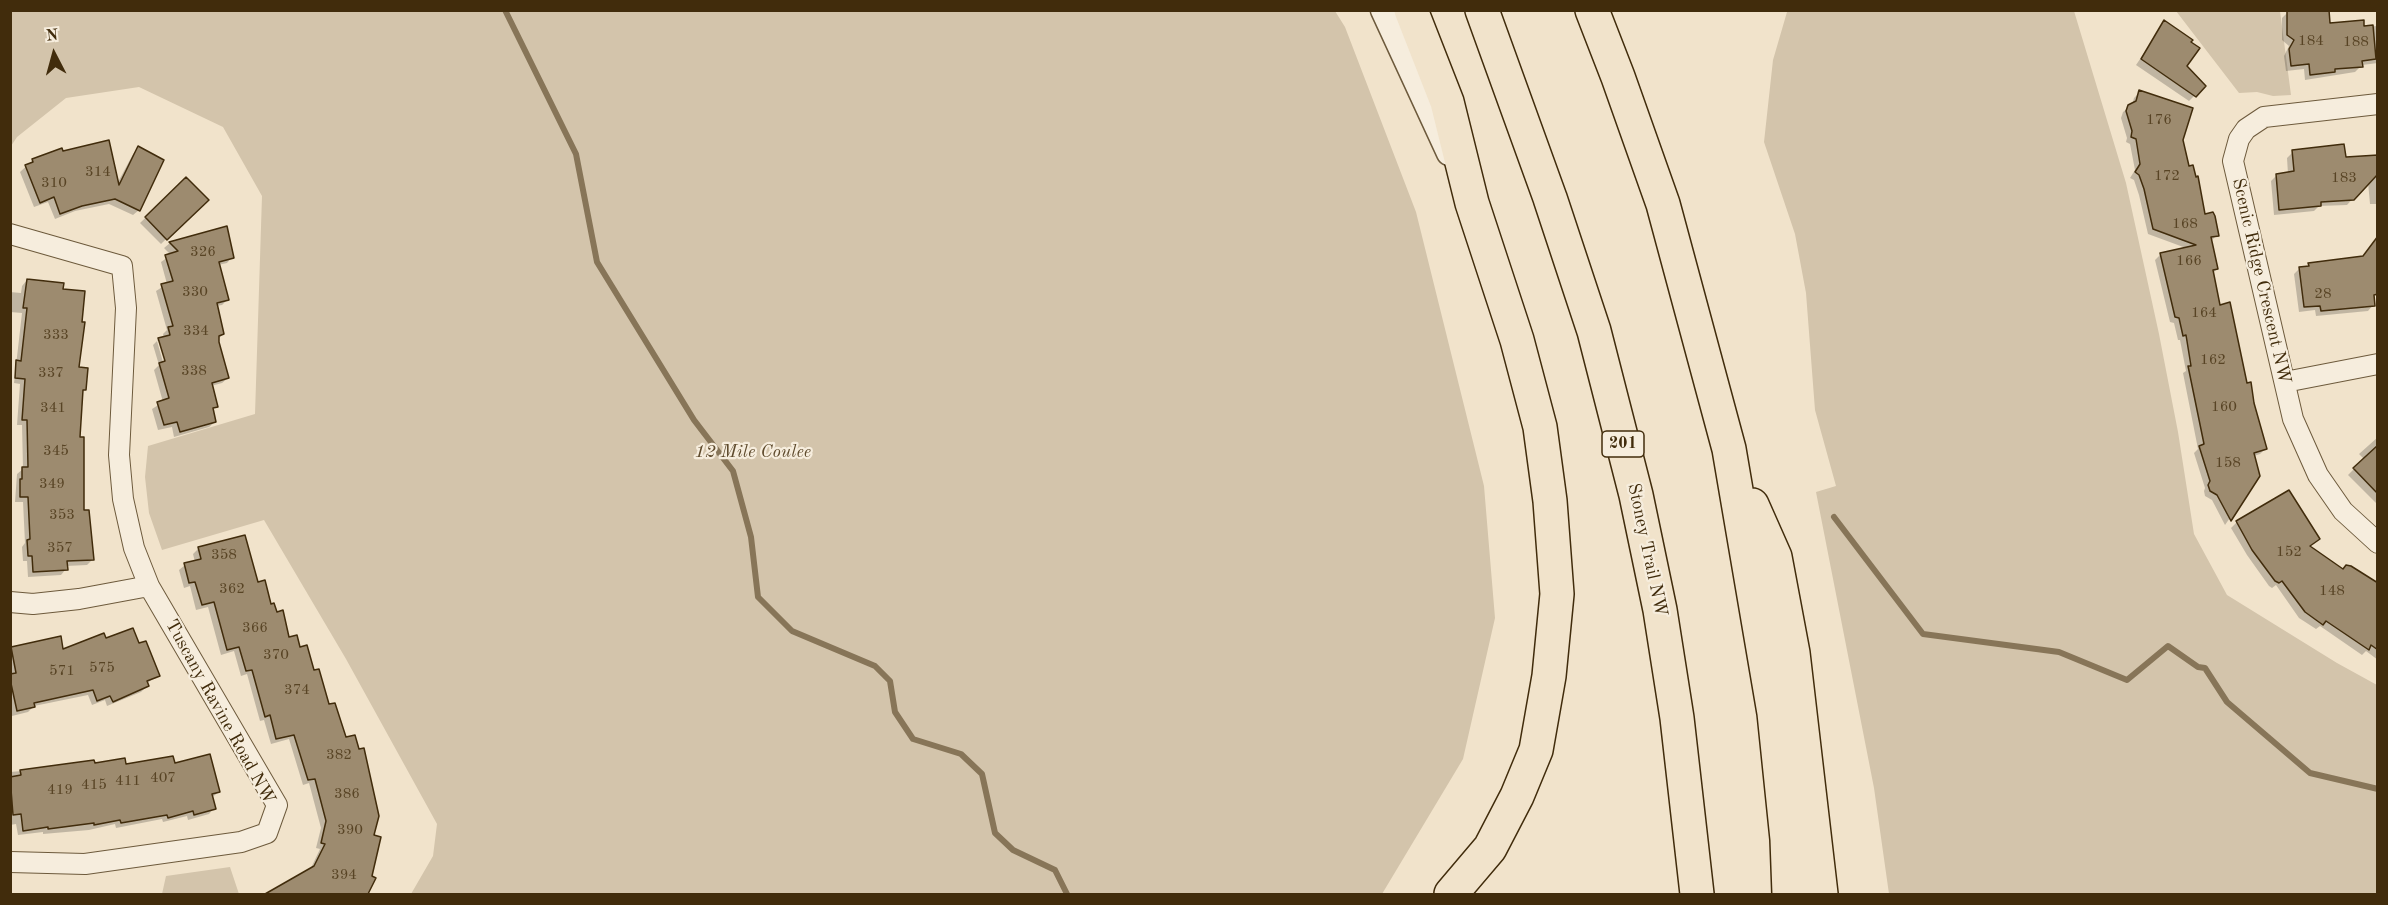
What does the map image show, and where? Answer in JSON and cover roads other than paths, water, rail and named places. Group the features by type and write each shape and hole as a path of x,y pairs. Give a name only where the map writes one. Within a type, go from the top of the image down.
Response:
{"highway":[{"path":"1411,10 1447,102 1472,203 1518,340 1540,427 1550,501 1557,594 1549,676 1536,750 1517,796 1490,848 1451,894"},
{"name":"Stoney Trail NW","path":"1482,10 1546,187 1594,331 1636,495 1660,610 1677,718 1697,894"},
{"path":"1592,10 1662,204 1729,449 1774,713 1787,839 1789,894"},
{"path":"1729,449 1774,557 1794,665 1821,894"}],"street":[{"path":"1383,10 1472,203"},
{"name":"Scenic Ridge Crescent NW","path":"2378,104 2264,117 2246,129 2239,139 2233,161 2293,419 2318,476 2343,511 2378,543"},
{"name":"Tuscany Ravine Road NW","path":"10,234 122,266 126,308 120,410 121,477 123,499 135,548 148,585 277,805 267,833 241,842 85,864 10,862"},
{"path":"2285,382 2378,364"},
{"path":"10,602 33,604 80,599 148,585"}],"waterway":[{"path":"505,10 576,154 597,262 694,420 733,471 751,537 758,597 792,631 875,666 890,681 895,712 913,739 961,754 982,774 995,833 1013,850 1055,870 1067,894"},
{"path":"1834,517 1923,634 2059,652 2127,680 2168,646 2198,667 2205,668 2227,702 2310,773 2378,789"}],"park label":[{"name":"12 Mile Coulee","path":"753,452"}]}
